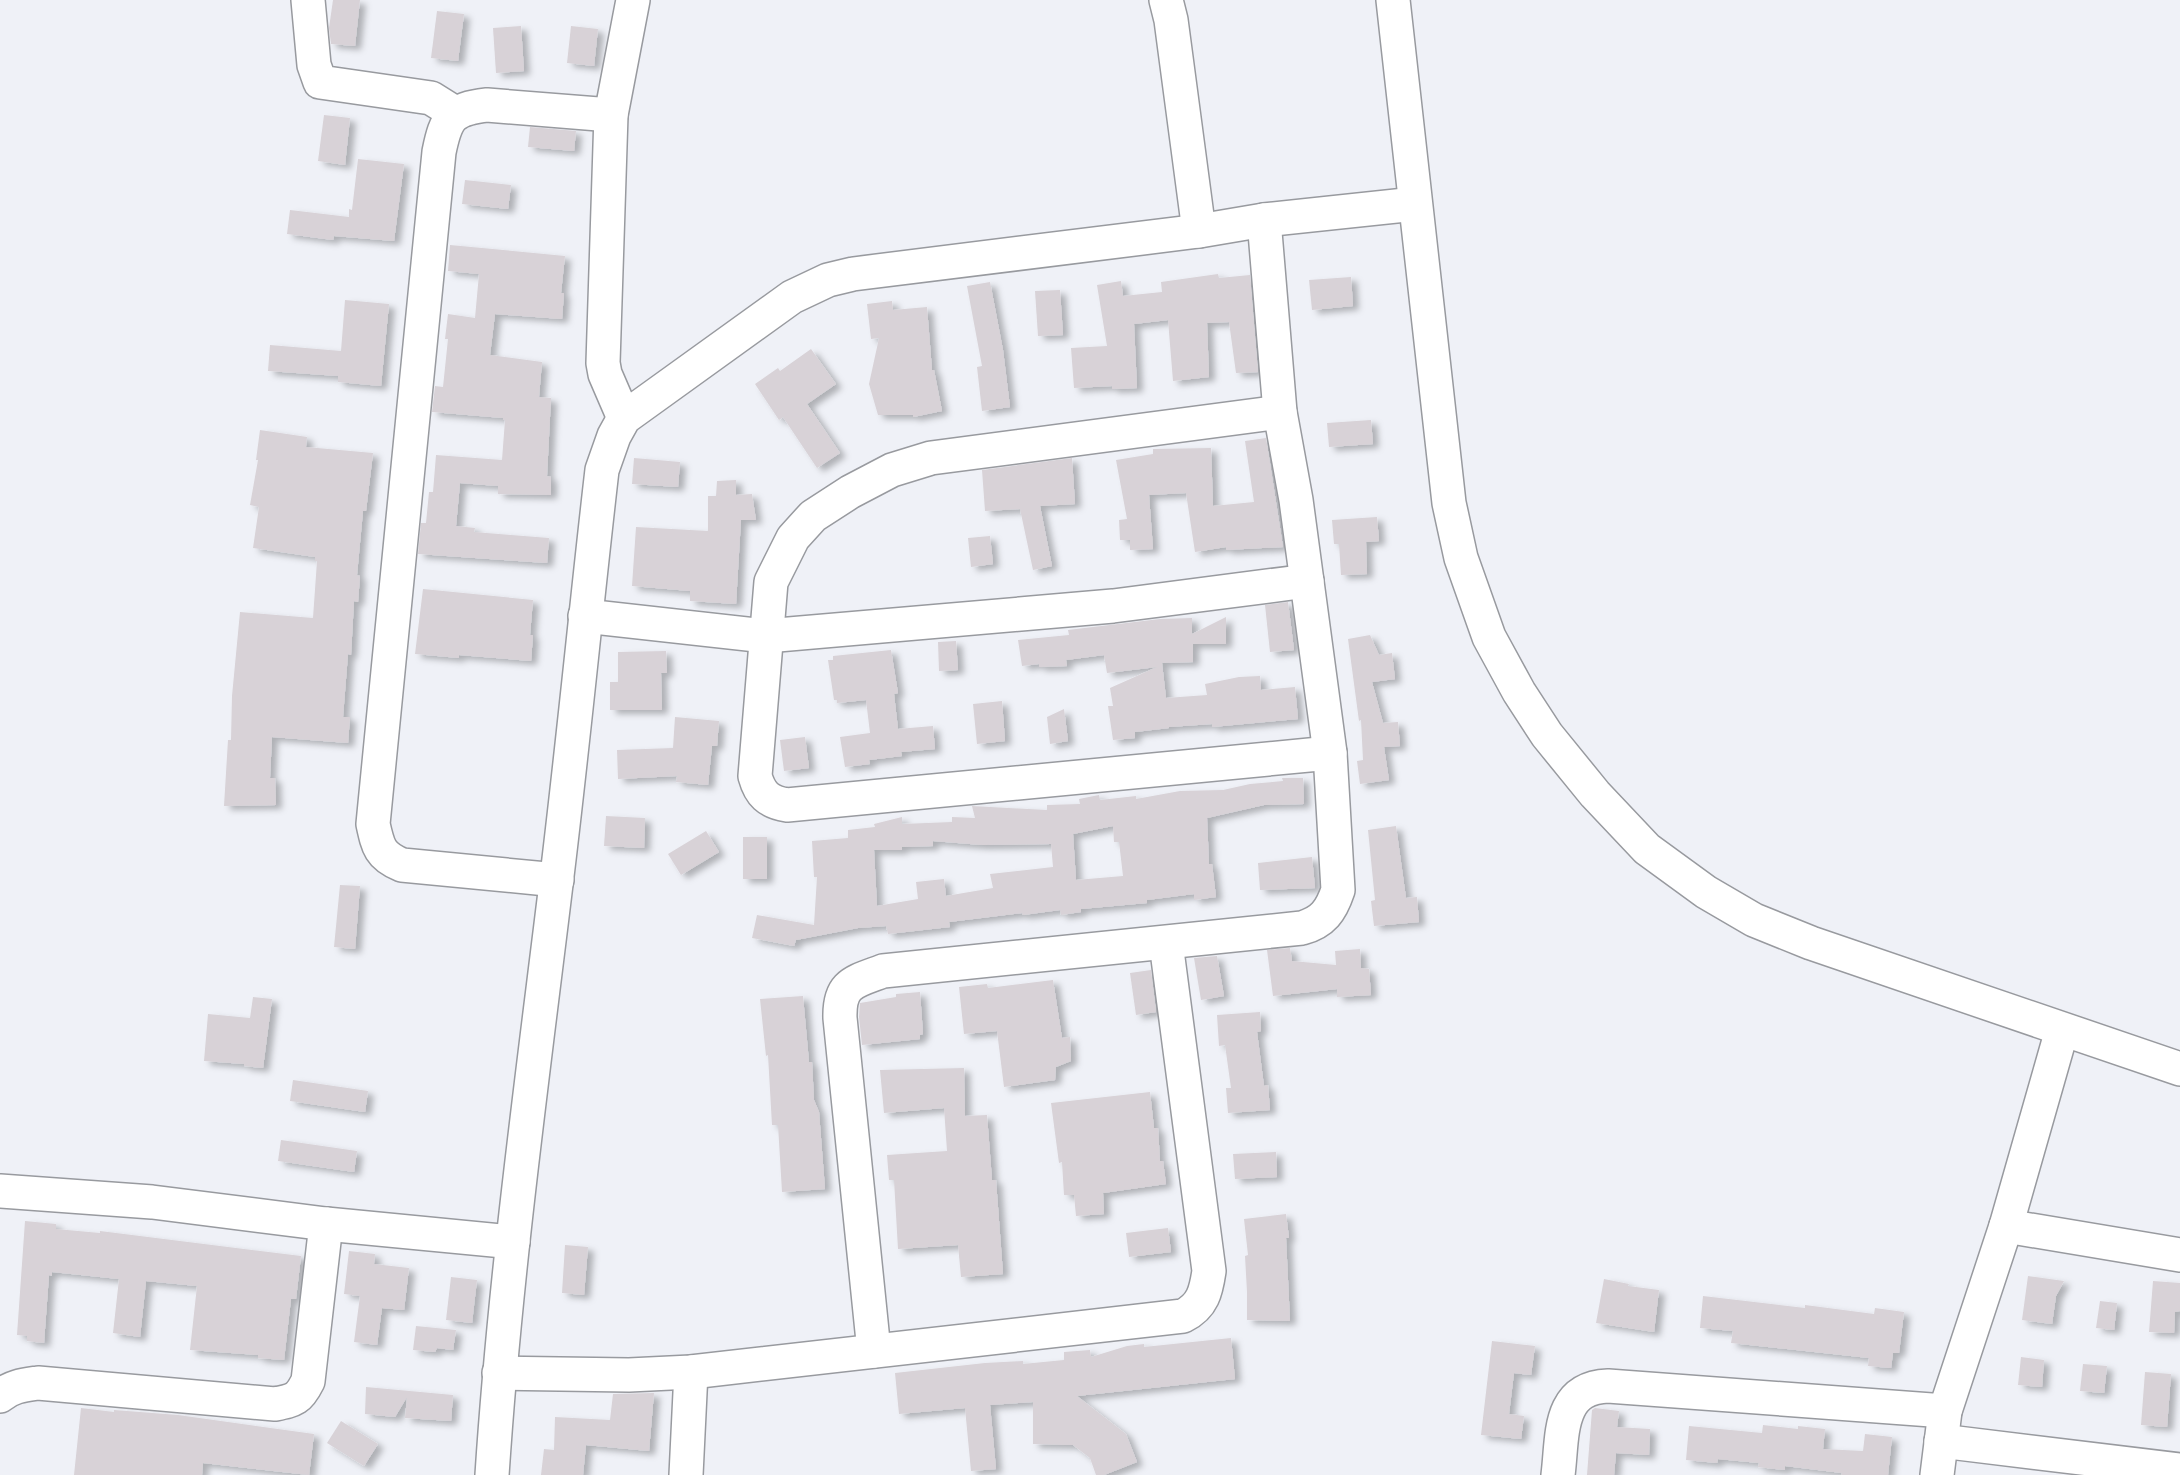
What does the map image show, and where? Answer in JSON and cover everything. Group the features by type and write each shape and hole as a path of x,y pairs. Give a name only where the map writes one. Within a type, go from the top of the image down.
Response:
{"street":[{"path":"308,0 314,65 320,82 432,98 455,113"},
{"path":"624,418 605,374 603,363 611,115 633,0"},
{"path":"1166,0 1171,20 1199,231"},
{"path":"1393,0 1449,503 1461,558 1489,637 1519,692 1547,735 1595,794 1647,849 1706,892 1744,914 1811,944 2180,1069"},
{"path":"557,880 402,865 388,860 382,853 373,824 439,152 444,127 455,113 474,106 487,105 611,115"},
{"path":"492,1475 499,1373 513,1242 557,880 602,470 614,436 624,418 792,297 828,280 853,274 1199,231 1264,220 1416,204"},
{"path":"874,1351 840,1018 843,992 858,980 883,971 1302,928 1315,924 1326,916 1334,904 1338,890 1330,753 1296,500 1281,412 1264,220"},
{"path":"1281,412 931,458 892,470 850,492 813,516 792,538 771,582 755,776 759,790 766,798 778,804 787,805 1330,753"},
{"path":"585,616 766,636 1113,606 1307,582"},
{"path":"499,1373 629,1375 691,1372 1183,1316 1194,1311 1202,1300 1209,1271 1166,943"},
{"path":"1937,1475 1943,1426 2006,1226 2062,1030"},
{"path":"0,1191 152,1202 326,1224 513,1242"},
{"path":"0,1396 7,1389 38,1383 275,1404 293,1401 302,1394 308,1381 326,1224"},
{"path":"2006,1226 2180,1256"},
{"path":"686,1475 691,1372"},
{"path":"1558,1475 1565,1419 1570,1404 1579,1394 1595,1386 1943,1426 2180,1470"}],"building":[{"path":"333,0 360,0 355,46 331,44 329,28"},
{"path":"437,11 464,14 458,61 431,58"},
{"path":"521,26 524,71 496,73 493,28"},
{"path":"571,26 598,29 594,66 567,63"},
{"path":"324,115 350,118 345,165 318,161"},
{"path":"530,127 576,131 574,151 528,147"},
{"path":"358,159 404,164 394,241 334,236 333,240 287,234 290,210 349,217 349,209 352,210"},
{"path":"465,180 511,185 508,209 462,204"},
{"path":"450,245 565,256 561,293 564,293 562,319 495,314 490,355 542,362 539,397 551,398 547,476 551,477 551,495 498,494 498,486 460,483 456,526 475,528 474,532 549,538 547,563 418,554 421,523 426,523 429,492 433,492 436,455 502,460 505,420 503,418 432,412 435,386 443,387 448,314 475,318 479,274 448,271"},
{"path":"1218,274 1219,278 1250,275 1258,372 1236,373 1229,322 1207,323 1209,377 1173,381 1168,320 1134,324 1137,388 1112,389 1112,386 1074,388 1071,348 1107,346 1097,285 1121,281 1123,296 1162,292 1161,282"},
{"path":"1351,277 1353,306 1312,310 1309,280"},
{"path":"990,282 1003,350 1010,407 982,411 977,367 982,366 967,286"},
{"path":"1060,290 1063,335 1038,336 1035,291"},
{"path":"345,300 389,304 381,386 338,382 338,376 268,371 270,345 341,351"},
{"path":"892,301 893,310 927,307 932,370 934,370 942,411 913,417 913,415 878,415 869,384 879,338 871,339 867,304"},
{"path":"811,349 836,384 807,404 840,453 817,468 783,417 779,420 755,384 778,368 780,371"},
{"path":"1371,420 1373,444 1329,447 1327,423"},
{"path":"260,430 307,437 306,447 373,453 366,511 363,511 357,575 360,576 358,602 354,601 351,655 348,654 343,717 350,717 348,743 272,737 270,778 275,778 276,805 224,806 240,612 313,618 317,561 315,557 253,548 259,507 250,505 258,460 256,460"},
{"path":"1266,438 1283,547 1226,550 1226,547 1195,552 1186,493 1149,495 1153,549 1130,550 1130,540 1120,540 1119,520 1127,519 1116,460 1153,454 1153,449 1211,448 1213,506 1254,502 1245,441"},
{"path":"634,458 680,462 678,487 632,484"},
{"path":"1072,458 1075,504 1040,506 1052,566 1033,570 1020,509 985,511 982,470"},
{"path":"736,480 736,495 752,494 756,520 741,520 736,604 690,601 690,591 632,586 636,527 708,531 708,496 716,496 717,481"},
{"path":"1377,517 1379,541 1366,542 1367,574 1341,575 1339,544 1334,544 1332,520"},
{"path":"990,536 993,564 971,567 968,538"},
{"path":"423,589 533,600 530,635 533,635 531,661 415,654"},
{"path":"1288,602 1294,650 1270,652 1265,605"},
{"path":"1226,617 1226,644 1193,644 1193,662 1162,663 1166,698 1207,695 1205,684 1239,677 1260,676 1261,690 1295,687 1298,719 1212,727 1212,724 1169,727 1135,732 1135,738 1113,740 1108,706 1113,706 1110,688 1157,667 1107,673 1104,655 1066,660 1067,666 1039,667 1039,664 1022,666 1018,640 1069,635 1068,630 1160,619 1192,618 1192,634"},
{"path":"1370,635 1379,655 1392,653 1395,679 1372,682 1383,723 1398,722 1400,746 1384,747 1389,780 1360,784 1357,761 1363,760 1361,720 1359,721 1348,639"},
{"path":"956,641 958,670 939,671 938,642"},
{"path":"891,650 898,693 894,694 898,729 933,726 935,749 901,752 902,756 869,760 870,764 845,767 840,737 870,733 866,700 837,703 837,700 834,700 828,660 833,660 833,656"},
{"path":"666,651 667,673 661,673 662,710 610,710 610,682 618,682 618,652"},
{"path":"1002,701 1005,741 977,744 973,704"},
{"path":"1064,709 1068,741 1050,744 1047,717"},
{"path":"675,717 719,721 717,746 712,746 708,785 676,782 677,776 618,779 617,750 673,748"},
{"path":"805,737 809,768 784,771 780,740"},
{"path":"1282,778 1303,778 1304,804 1264,805 1207,818 1209,864 1212,864 1216,897 1194,900 1194,894 1147,900 1147,903 1081,909 1081,912 1061,915 1060,910 1023,915 1022,913 949,922 950,927 888,934 886,926 858,928 796,940 794,946 752,938 757,915 814,925 817,877 814,877 812,841 848,838 848,830 875,827 874,824 902,817 902,824 952,822 952,817 975,818 972,806 1047,810 1047,805 1080,804 1079,799 1099,795 1100,800 1136,796 1136,799 1180,791 1223,790 1250,784 1283,781","holes":["1113,826 1114,842 1119,842 1123,876 1076,880 1073,834","933,841 982,845 1051,844 1053,867 990,874 993,888 946,896 944,879 916,882 918,899 877,906 874,850 902,850 902,847 933,846"]},
{"path":"606,816 645,818 644,848 604,846"},
{"path":"1396,826 1406,898 1417,897 1419,922 1374,926 1371,901 1375,900 1368,830"},
{"path":"706,831 719,852 681,875 668,854"},
{"path":"743,837 767,837 767,879 743,879"},
{"path":"1312,857 1315,888 1260,890 1258,863"},
{"path":"340,885 360,886 355,949 334,947"},
{"path":"1290,948 1292,961 1336,965 1335,951 1360,949 1361,968 1369,969 1371,995 1337,997 1337,989 1273,996 1267,950"},
{"path":"1217,956 1224,996 1201,1000 1194,958"},
{"path":"1151,970 1156,1012 1136,1015 1130,973"},
{"path":"1053,980 1062,1038 1070,1037 1071,1061 1056,1067 1055,1080 1004,1087 997,1031 964,1034 959,987 987,984 988,988"},
{"path":"920,992 923,1034 920,1035 920,1039 862,1045 860,1003 896,997 896,994"},
{"path":"803,996 809,1062 812,1062 814,1100 819,1112 825,1189 782,1192 778,1125 772,1125 768,1055 766,1056 760,999"},
{"path":"253,997 272,999 263,1068 204,1061 208,1014 250,1018"},
{"path":"1260,1012 1261,1031 1257,1032 1264,1086 1268,1085 1270,1110 1228,1113 1226,1088 1231,1088 1225,1045 1219,1046 1217,1015"},
{"path":"964,1068 965,1116 987,1115 992,1180 996,1180 1003,1274 961,1277 958,1245 898,1249 894,1180 889,1180 887,1155 947,1151 944,1108 884,1113 880,1070"},
{"path":"293,1080 368,1091 365,1112 290,1101"},
{"path":"1150,1092 1154,1128 1158,1128 1160,1161 1163,1161 1166,1184 1103,1193 1104,1214 1076,1216 1074,1195 1064,1195 1062,1162 1059,1163 1051,1103"},
{"path":"281,1140 357,1151 354,1172 278,1161"},
{"path":"1276,1152 1277,1177 1235,1179 1233,1154"},
{"path":"1286,1214 1289,1238 1286,1238 1290,1321 1247,1320 1245,1256 1248,1255 1244,1219"},
{"path":"25,1221 56,1224 56,1229 100,1233 100,1231 301,1256 296,1299 291,1299 284,1360 258,1358 258,1355 190,1350 197,1286 146,1281 140,1337 113,1333 119,1279 52,1272 52,1276 49,1275 44,1343 27,1341 27,1336 17,1335"},
{"path":"1168,1228 1171,1252 1129,1257 1126,1233"},
{"path":"565,1245 588,1247 584,1295 562,1293"},
{"path":"349,1251 375,1254 374,1264 409,1268 404,1310 382,1308 377,1345 354,1342 360,1296 344,1294"},
{"path":"2028,1276 2064,1281 2056,1296 2052,1324 2022,1320"},
{"path":"451,1277 477,1280 472,1323 446,1320"},
{"path":"1604,1279 1629,1284 1628,1286 1659,1290 1654,1332 1596,1323"},
{"path":"2153,1281 2180,1283 2180,1311 2175,1312 2174,1333 2149,1332"},
{"path":"1703,1296 1874,1314 1875,1308 1904,1312 1899,1353 1893,1353 1891,1368 1868,1366 1869,1358 1731,1343 1733,1331 1700,1328"},
{"path":"2100,1301 2117,1303 2114,1330 2096,1328"},
{"path":"416,1326 456,1330 453,1350 437,1348 435,1352 413,1350"},
{"path":"1231,1338 1235,1379 1077,1396 1126,1434 1137,1462 1104,1475 1096,1475 1090,1458 1073,1445 1033,1444 1033,1402 990,1405 996,1469 971,1471 965,1408 899,1414 895,1373 985,1363 1023,1361 1023,1364 1064,1360 1064,1352 1090,1350 1091,1357 1127,1346 1144,1344 1144,1347"},
{"path":"1492,1341 1535,1346 1531,1375 1514,1373 1509,1414 1524,1416 1521,1439 1481,1435"},
{"path":"2021,1357 2044,1360 2042,1387 2018,1385"},
{"path":"2083,1364 2107,1366 2104,1393 2080,1391"},
{"path":"2145,1372 2171,1374 2167,1427 2141,1425"},
{"path":"366,1387 453,1395 451,1421 405,1418 407,1397 395,1417 365,1414"},
{"path":"654,1393 649,1451 586,1445 583,1475 541,1475 544,1449 554,1450 555,1417 610,1420 613,1394"},
{"path":"81,1408 178,1415 314,1434 309,1475 203,1463 202,1475 74,1475"},
{"path":"1595,1408 1619,1411 1617,1427 1650,1429 1649,1455 1616,1453 1614,1475 1587,1475 1592,1410"},
{"path":"341,1421 378,1444 364,1466 327,1443"},
{"path":"1763,1425 1825,1429 1823,1449 1863,1451 1865,1434 1892,1437 1888,1475 1841,1475 1842,1473 1785,1466 1785,1470 1758,1467 1759,1463 1718,1459 1717,1463 1686,1460 1689,1426 1762,1433"}]}
